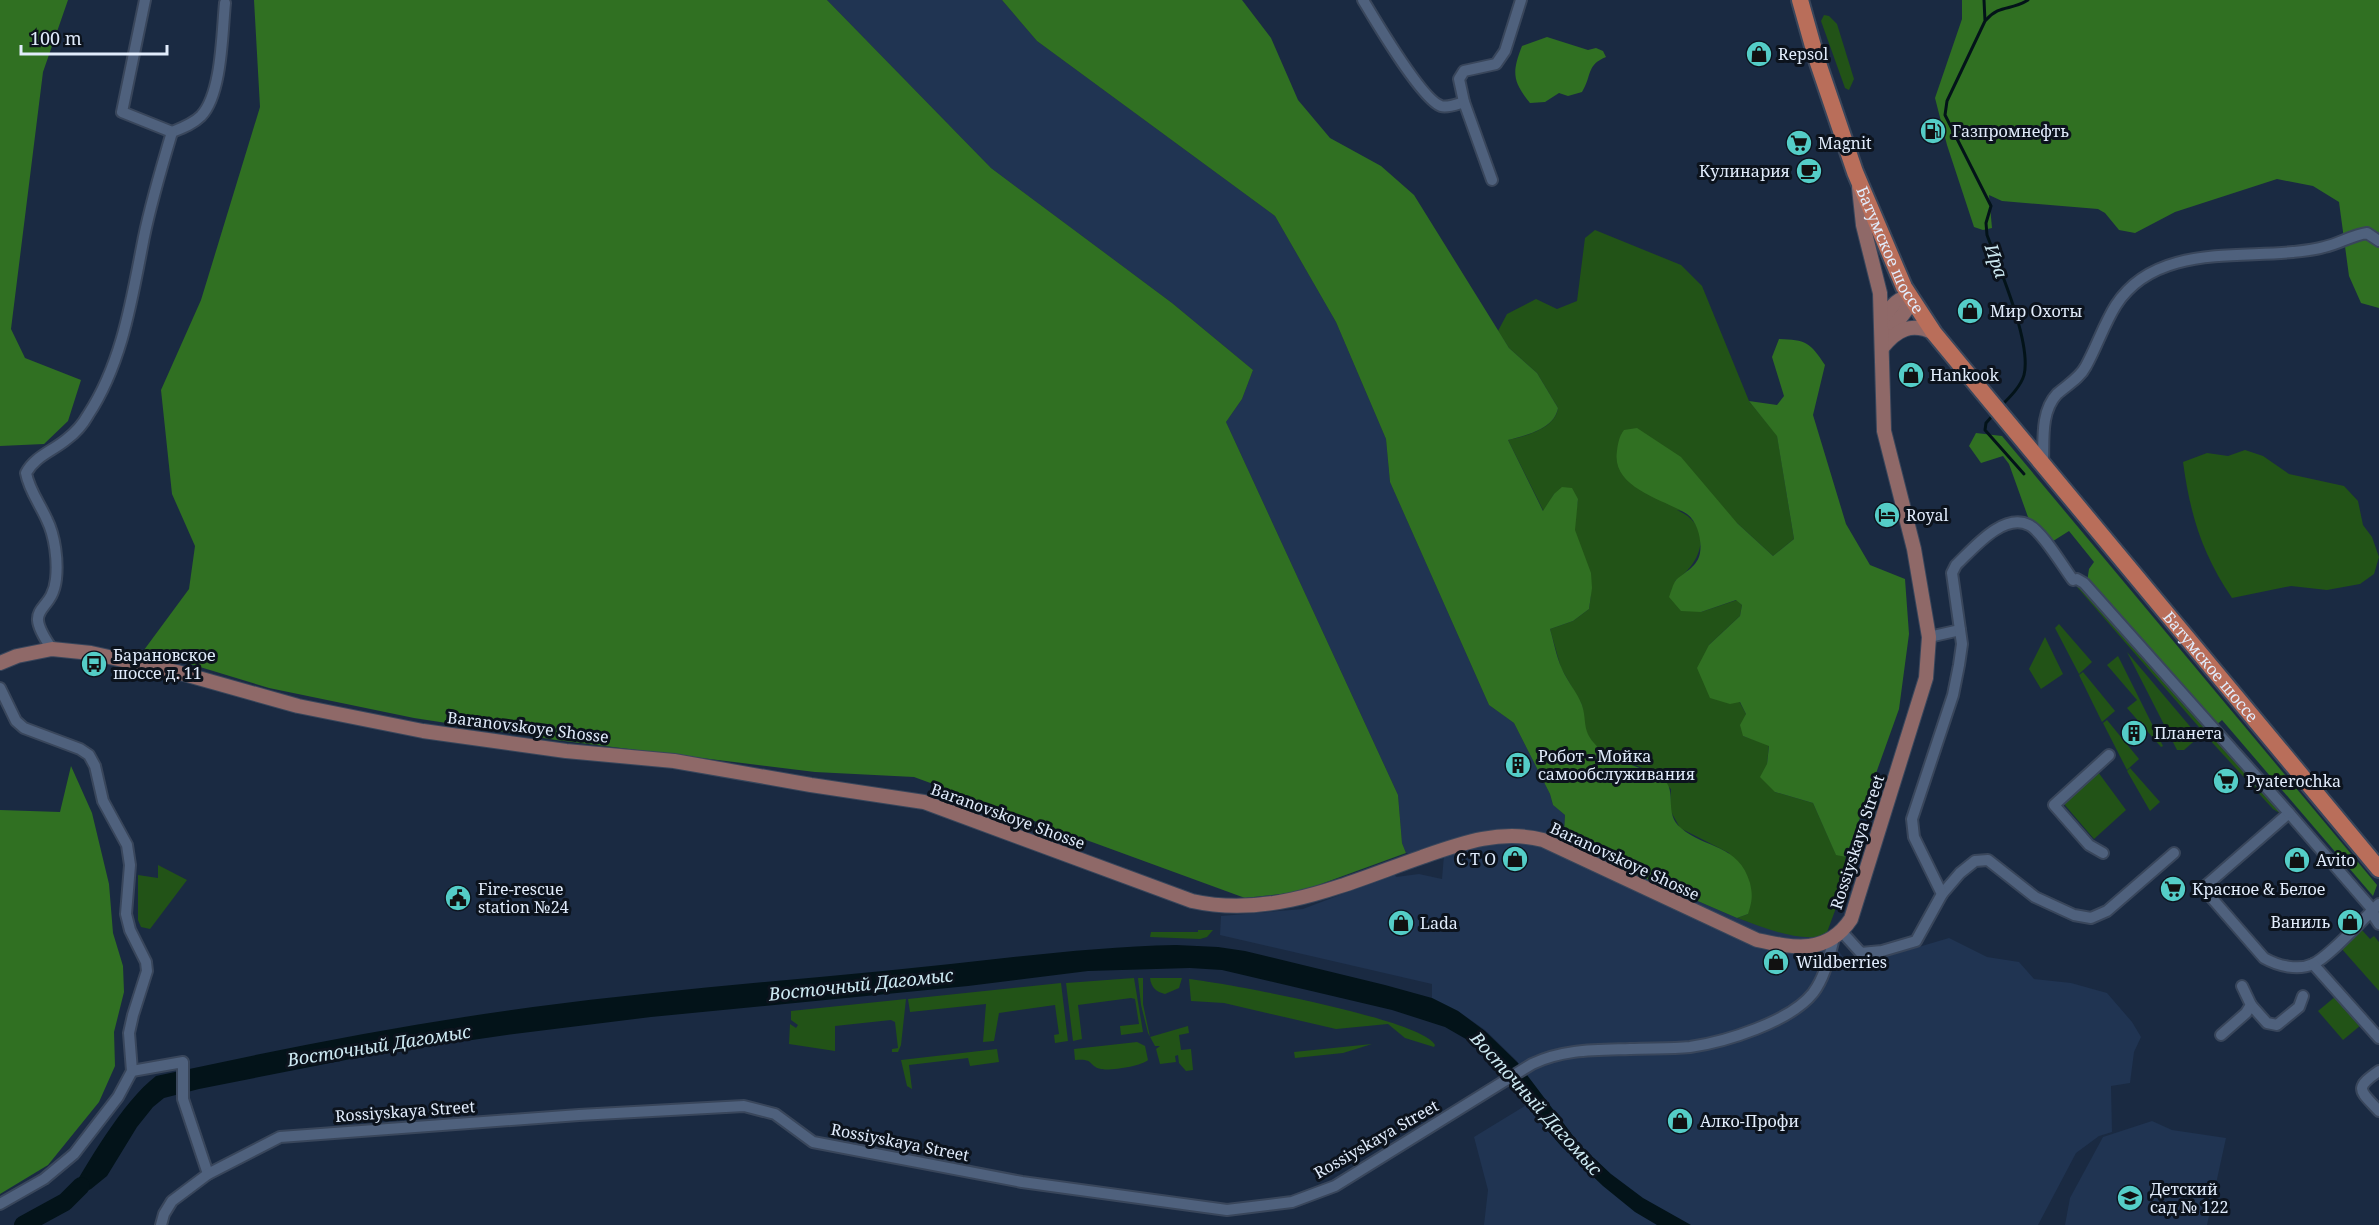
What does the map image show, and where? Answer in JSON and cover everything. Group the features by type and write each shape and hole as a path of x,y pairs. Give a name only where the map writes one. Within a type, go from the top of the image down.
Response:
{"highway":[{"name":"Батумское шоссе","path":"1800,0 1816,57 1857,177 1910,298 1934,333 2379,869"}],"main road":[{"name":"Rossiyskaya Street","path":"1838,935 1851,919 1917,708 1926,678 1929,637 1914,549 1884,431 1880,293 1863,225 1857,177"},
{"path":"1882,348 1887,335 1907,309 1910,298"},
{"path":"1882,348 1897,332 1909,327 1925,328 1934,333"},
{"name":"Baranovskoye Shosse","path":"0,663 17,656 52,649 91,653 177,672 298,706 423,731 566,752 674,761 811,785 924,801 1192,901 1217,907 1277,904 1308,897 1466,842 1519,835 1543,840 1757,940 1790,947 1809,947 1838,935"}],"street":[{"path":"145,0 122,112 172,132 195,121 209,104 217,77 225,3"},
{"path":"1363,0 1395,52 1428,95 1439,106 1464,102"},
{"path":"1492,180 1464,102 1459,79 1461,73 1496,64 1505,51 1521,0"},
{"path":"52,649 41,634 38,619 40,609 51,596 56,580 56,555 51,528 28,484 26,473 37,458 67,440 79,427 102,389 124,330 135,289 151,207 172,132"},
{"path":"2043,464 2045,419 2050,404 2086,367 2100,334 2118,303 2138,282 2160,269 2187,260 2232,254 2292,252 2325,247 2367,233 2379,241"},
{"path":"1942,894 1914,837 1912,819 1953,695 1962,644 1952,573 1956,565 1998,527 2019,522 2031,525 2073,580 2077,579 2084,583 2376,907 2375,918 2379,924"},
{"path":"1929,637 1960,630"},
{"path":"0,688 9,708 24,728 70,744 88,755 95,766 103,801 127,845 130,865 126,915 130,930 146,962 147,971 129,1034 132,1071 118,1097 74,1154 44,1179 0,1204"},
{"path":"2103,853 2089,845 2054,805 2109,754"},
{"path":"2289,813 2203,888 2264,958 2274,964 2291,968 2313,964 2376,907"},
{"path":"1838,935 1861,953 1889,950 1916,941 1942,894 1960,873 1975,861 1988,860 2035,897 2074,915 2091,918 2107,911 2174,853"},
{"name":"Rossiyskaya Street","path":"160,1225 172,1202 208,1174 280,1137 567,1116 744,1106 775,1114 813,1142 1022,1182 1227,1210 1292,1202 1335,1186 1532,1064 1550,1056 1581,1050 1691,1047 1768,1025 1804,1004 1814,992 1838,935"},
{"path":"2313,964 2379,1038"},
{"path":"2242,986 2251,1005 2267,1023 2277,1025 2299,1007 2303,996"},
{"path":"2221,1035 2246,1013 2251,1005"},
{"path":"132,1071 183,1062 183,1099 208,1174"},
{"path":"2379,1071 2363,1082 2362,1087 2363,1093 2379,1111"}],"shaded area":[{"path":"827,0 1002,0 1037,41 1275,216 1336,322 1386,439 1390,482 1489,705 1514,723 1550,794 1553,805 1565,815 1564,833 1633,873 1737,918 1780,932 1818,937 1826,935 1851,967 1949,938 1987,957 2019,962 2034,979 2071,983 2107,993 2132,1022 2141,1037 2134,1052 2130,1083 2111,1086 2112,1132 2099,1136 2076,1153 2038,1225 1484,1225 1488,1190 1474,1137 1536,1099 1517,1061 1485,1030 1458,1011 1432,998 1432,984 1220,935 1221,916 1303,909 1395,874 1396,877 1419,874 1442,879 1444,855 1406,853 1402,843 1398,795 1226,422 1242,399 1253,370 1172,303 991,168"},
{"path":"2152,1121 2172,1130 2226,1138 2207,1225 2065,1225 2070,1198 2103,1137"}],"green space":[{"path":"0,0 68,0 43,72 11,329 25,358 81,380 68,421 44,444 0,446"},
{"path":"254,0 827,0 991,168 1172,303 1253,370 1242,399 1226,422 1398,795 1402,843 1406,853 1299,892 1245,898 914,777 815,772 556,740 414,718 269,688 144,650 189,589 195,546 172,494 161,390 201,300 260,107"},
{"path":"1002,0 1242,0 1271,38 1298,100 1330,138 1381,166 1414,195 1509,348 1537,373 1558,408 1551,422 1545,426 1508,440 1543,511 1554,494 1562,487 1572,488 1578,499 1575,530 1591,573 1592,588 1589,609 1573,621 1550,629 1560,664 1582,705 1588,733 1594,743 1609,755 1663,779 1670,789 1673,816 1681,828 1690,835 1730,854 1738,861 1745,870 1751,888 1752,898 1748,914 1737,918 1633,873 1564,833 1565,815 1553,805 1550,794 1514,723 1489,705 1390,482 1386,439 1336,322 1275,216 1037,41"},
{"path":"1962,0 2379,0 2379,308 2361,303 2349,276 2339,202 2313,186 2277,179 2175,212 2135,233 2119,230 2105,213 2098,209 2002,201 1989,195 1992,228 1983,230 1974,227 1947,145 1935,98 1962,19"},
{"path":"1824,15 1829,16 1837,24 1854,79 1849,90 1845,88 1821,21"},
{"path":"1547,37 1588,50 1596,48 1603,51 1606,57 1592,67 1582,92 1568,96 1559,93 1545,102 1530,103 1517,82 1516,63 1522,46"},
{"path":"1595,230 1681,265 1702,286 1749,401 1777,435 1794,539 1773,556 1737,523 1677,510 1689,517 1696,525 1700,534 1700,544 1698,554 1692,564 1675,581 1701,612 1737,600 1742,605 1740,616 1709,645 1746,714 1743,736 1769,745 1767,764 1775,792 1813,803 1836,854 1846,857 1836,908 1826,935 1792,936 1737,918 1748,914 1729,853 1680,828 1670,810 1671,789 1650,771 1610,755 1596,746 1585,733 1582,705 1561,668 1550,629 1573,621 1589,609 1591,595 1588,568 1575,532 1578,499 1554,494 1544,512 1508,440 1530,434 1545,426 1556,415 1558,408 1537,373 1509,348 1498,331 1507,314 1536,299 1557,309 1577,301 1585,238"},
{"path":"1779,339 1795,340 1806,344 1815,351 1825,365 1813,415 1846,524 1870,565 1905,579 1909,634 1899,709 1846,857 1836,855 1813,803 1775,792 1760,777 1767,764 1769,746 1743,736 1740,725 1746,714 1740,702 1730,704 1710,698 1697,668 1709,645 1740,616 1742,605 1736,600 1701,612 1681,611 1669,597 1676,580 1699,558 1700,543 1696,527 1687,514 1630,483 1617,464 1617,451 1622,433 1624,430 1637,428 1681,457 1737,523 1773,556 1794,539 1777,436 1749,401 1777,405 1784,396 1772,357"},
{"path":"1976,433 2002,436 2377,885 2373,896 2222,720 2214,727 2087,582 2089,569 2094,562 2069,531 2050,543 2028,517 2009,464 2003,456 1981,463 1969,446"},
{"path":"2245,450 2263,456 2289,474 2344,486 2358,501 2363,525 2372,537 2379,557 2374,574 2360,584 2327,590 2291,586 2232,598 2213,566 2199,533 2189,499 2183,462 2207,453 2228,456"},
{"path":"2078,583 2208,731 2205,734 2077,587"},
{"path":"2059,624 2092,662 2079,674 2055,628"},
{"path":"2045,637 2063,674 2041,689 2029,669"},
{"path":"2127,652 2199,737 2184,750 2177,750"},
{"path":"2118,656 2163,746 2161,747 2127,708 2137,700 2107,665"},
{"path":"2083,672 2115,711 2102,722 2079,675"},
{"path":"2107,720 2139,759 2127,770 2103,723"},
{"path":"2211,735 2283,813 2273,809 2208,738"},
{"path":"71,766 92,813 109,884 113,933 123,966 124,992 114,1032 115,1066 99,1102 48,1165 0,1194 0,810 60,812"},
{"path":"2130,768 2160,802 2150,811 2127,771"},
{"path":"2098,772 2126,810 2094,839 2064,804"},
{"path":"158,865 187,880 150,929 141,927 138,920 138,875 158,878"},
{"path":"2361,929 2370,939 2374,936 2379,942 2379,991 2341,948"},
{"path":"1198,930 1213,930 1207,937 1200,939 1150,937 1151,932 1198,932"},
{"path":"1134,978 1143,1032 1121,1035 1120,1026 1139,1024 1135,999 1131,998 1078,1005 1082,1039 1073,1041 1066,983"},
{"path":"1138,978 1143,978 1143,1004 1150,1037 1141,1005"},
{"path":"1150,978 1182,978 1179,988 1165,994 1154,989"},
{"path":"1189,979 1241,987 1361,1014 1396,1024 1422,1035 1435,1045 1434,1047 1405,1038 1388,1024 1336,1029 1224,1003 1191,1001"},
{"path":"1061,983 1068,1041 1055,1043 1054,1035 1059,1034 1055,1005 999,1013 994,1041 983,1042 986,1004 910,1012 908,999"},
{"path":"2336,996 2361,1025 2343,1040 2318,1011"},
{"path":"906,999 901,1045 898,1052 892,1052 892,1049 898,1048 895,1022 891,1020 835,1026 835,1051 789,1044 790,1024 796,1028 798,1025 791,1020 791,1011"},
{"path":"1188,1026 1189,1033 1179,1035 1181,1050 1191,1049 1193,1070 1186,1071 1179,1063 1178,1055 1175,1056 1176,1062 1160,1064 1156,1049 1160,1046 1155,1046 1150,1037"},
{"path":"1137,1042 1145,1046 1148,1060 1126,1068 1101,1069 1089,1061 1075,1060 1074,1049"},
{"path":"1372,1044 1343,1053 1295,1058 1294,1052"},
{"path":"997,1049 999,1062 970,1066 968,1058 909,1065 912,1089 907,1086 901,1060"}],"water":[{"path":"1176,945 1245,951 1432,998 1458,1011 1485,1031 1518,1063 1580,1145 1611,1174 1643,1198 1691,1225 1657,1225 1635,1212 1603,1186 1561,1146 1471,1042 1445,1027 1392,1010 1222,970 1190,968 1088,971 968,986 651,1017 376,1054 199,1089 164,1098 153,1107 137,1127 107,1176 91,1189 65,1202 94,1152 118,1117 143,1087 156,1076 344,1038 533,1007 1066,952"}],"waterway":[{"name":"Ира","path":"1984,0 1985,21 1947,101 1945,115 1991,206 1986,223 1987,235 2013,305 2023,344 2025,361 2023,379 2002,405"},
{"path":"1986,20 1996,12 2028,0"},
{"name":"Ира","path":"1994,414 1986,423 1985,430 2024,474"},
{"name":"Восточный Дагомыс","path":"23,1225 65,1202 81,1186"}],"place":[{"name":"Repsol","path":"1759,54"},
{"name":"Газпромнефть","path":"1933,131"},
{"name":"Magnit","path":"1799,143"},
{"name":"Кулинария","path":"1809,171"},
{"name":"Мир Охоты","path":"1970,311"},
{"name":"Hankook","path":"1911,375"},
{"name":"Royal","path":"1887,515"},
{"name":"Барановское шоссе д. 11","path":"94,664"},
{"name":"Планета","path":"2134,733"},
{"name":"Робот - Мойка самообслуживания","path":"1518,765"},
{"name":"Pyaterochka","path":"2226,781"},
{"name":"С Т О","path":"1515,859"},
{"name":"Avito","path":"2297,860"},
{"name":"Красное & Белое","path":"2173,889"},
{"name":"Fire-rescue station №24","path":"458,898"},
{"name":"Ваниль","path":"2350,922"},
{"name":"Lada","path":"1401,923"},
{"name":"Wildberries","path":"1776,962"},
{"name":"Алко-Профи","path":"1680,1121"},
{"name":"Детский сад № 122","path":"2130,1198"}]}
